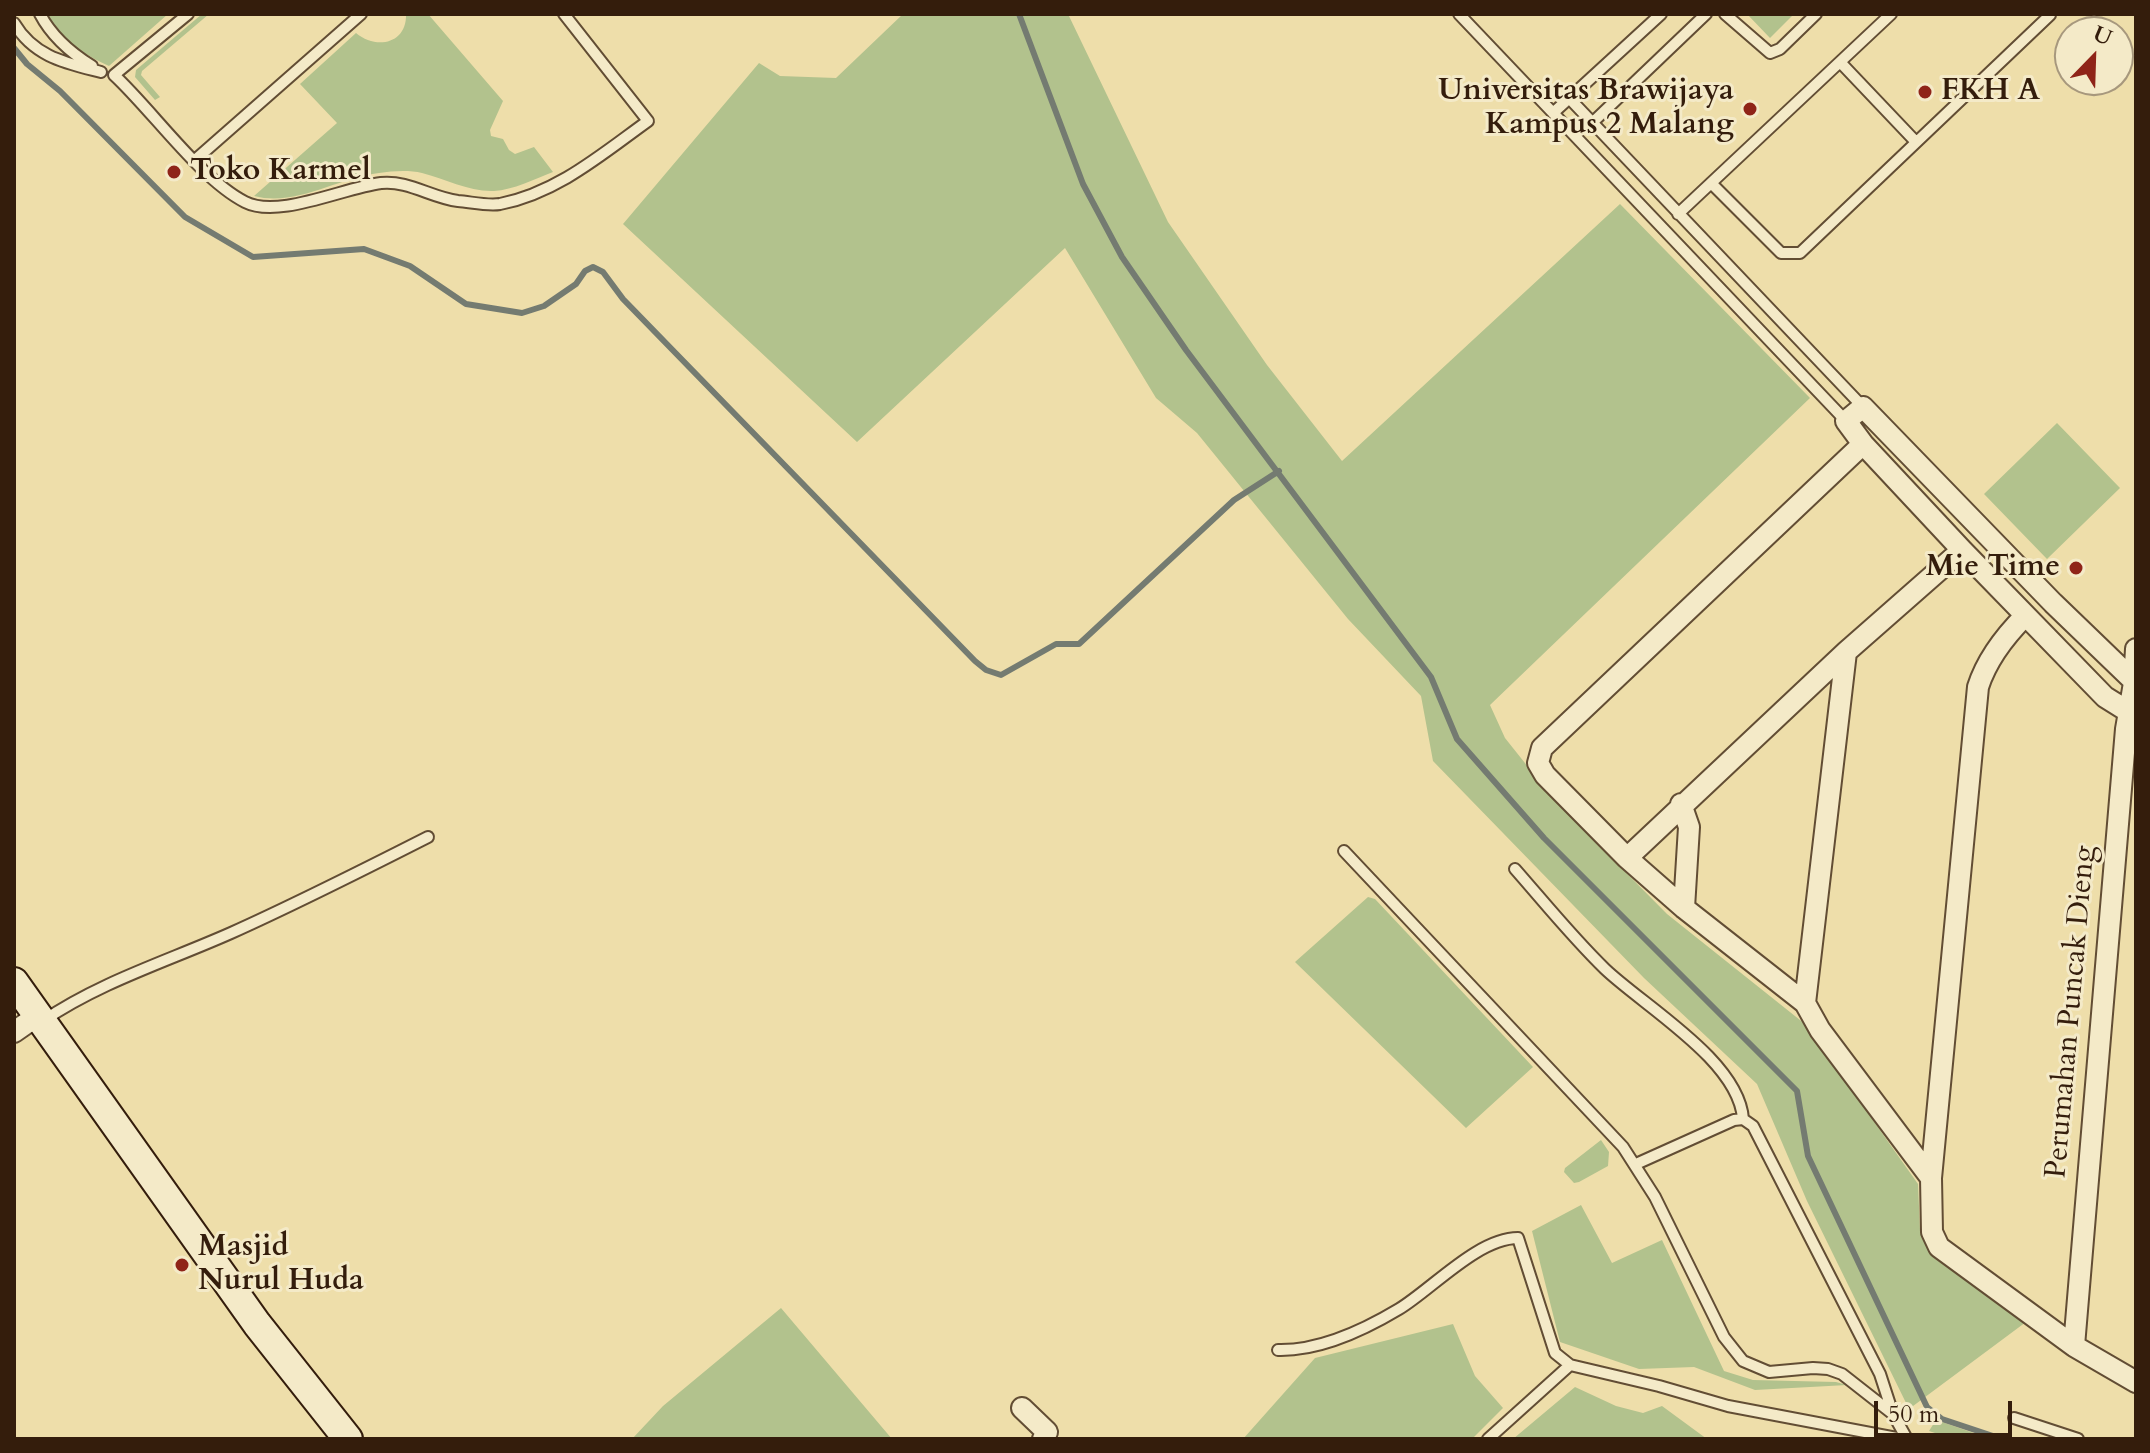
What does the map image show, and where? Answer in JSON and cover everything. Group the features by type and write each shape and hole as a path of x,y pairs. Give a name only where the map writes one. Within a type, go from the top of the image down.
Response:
{"street":[{"path":"2132,712 2105,697 2025,616 1863,444 1846,421 1863,407 2135,683"},
{"path":"1863,444 1542,748 1538,758 1540,770 1627,858 1684,908 1805,1003 1820,1030 1931,1178"},
{"path":"1627,858 1846,652 1962,550"},
{"path":"2025,616 1996,649 1983,670 1978,687 1931,1178 1932,1232 1935,1243 2074,1346 2136,1382"},
{"name":"Perumahan Puncak Dieng","path":"2074,1346 2136,649"},
{"path":"1805,1003 1846,652"},
{"path":"1681,804 1689,827 1684,908"},
{"path":"14,982 257,1324 348,1439"},
{"path":"14,1032 39,1019"},
{"path":"1022,1408 1047,1432 1043,1439"}],"lane":[{"path":"40,14 62,42 101,72"},
{"path":"114,75 188,14"},
{"path":"195,160 361,14"},
{"path":"14,23 19,32 52,59 114,75 231,194 248,204 278,209 386,183 414,187 453,200 498,204 542,191 574,175 648,121 564,14"},
{"path":"1459,14 1846,421"},
{"path":"1553,113 1661,14"},
{"path":"1592,123 1706,14"},
{"path":"1725,14 1770,53 1780,49 1816,14"},
{"path":"1678,214 1891,14"},
{"path":"1711,183 1781,253 1800,253 2050,15"},
{"path":"1840,62 1916,142"},
{"path":"1569,98 1863,407"},
{"path":"39,1019 92,992 344,881 428,837"},
{"path":"1344,851 1623,1147 1655,1197 1724,1337 1743,1361 1769,1372 1828,1369 1842,1374 1893,1414"},
{"path":"1515,869 1605,968 1713,1062 1731,1083 1740,1100 1743,1119"},
{"path":"1636,1164 1734,1120 1743,1119 1753,1126 1880,1374 1905,1439"},
{"path":"1278,1350 1296,1351 1319,1345 1365,1327 1399,1309 1489,1247 1509,1238 1518,1238 1555,1353 1570,1365 1728,1406 1905,1439"},
{"path":"1488,1439 1570,1365"},
{"path":"2014,1418 2078,1439"}],"green space":[{"path":"45,14 168,14 109,66 73,45 57,31"},
{"path":"202,14 209,14 142,71 141,75 160,97 155,100 135,77 136,70"},
{"path":"406,14 428,14 503,101 490,130 491,136 503,139 515,154 534,147 553,172 494,191 467,187 422,173 401,171 363,176 285,198 254,196 337,123 300,84 356,33 372,41 396,38 405,24"},
{"path":"903,14 1068,14 1168,222 1267,365 1342,461 1620,204 1810,398 1490,705 1505,738 1556,802 1667,914 1805,1024 1918,1184 1920,1230 1928,1247 2026,1322 1909,1409 1807,1201 1757,1084 1644,978 1433,761 1421,696 1348,619 1197,433 1156,398 1065,248 857,442 623,224 759,63 780,76 836,78"},
{"path":"1747,14 1794,14 1770,38"},
{"path":"2057,423 2120,488 2047,559 1984,494"},
{"path":"1368,897 1375,899 1533,1067 1466,1128 1295,962"},
{"path":"1601,1140 1609,1152 1608,1166 1574,1183 1564,1172 1565,1168"},
{"path":"1581,1205 1612,1263 1662,1240 1724,1371 1753,1380 1836,1382 1847,1385 1755,1390 1694,1367 1639,1369 1560,1342 1532,1231"},
{"path":"781,1308 892,1439 632,1439 663,1406"},
{"path":"1453,1324 1475,1376 1503,1408 1472,1439 1243,1439 1315,1358"},
{"path":"1575,1387 1616,1406 1643,1413 1662,1406 1707,1439 1513,1439"},
{"path":"1936,1420 1991,1439 1953,1439 1929,1431"}],"waterway":[{"path":"1019,14 1083,184 1122,257 1186,350 1431,677 1457,739 1544,838 1797,1091 1808,1156 1927,1407 1942,1419 2002,1439"},
{"path":"14,48 185,217 253,257 364,249 410,266 466,304 522,313 544,306 576,284 585,271 593,267 603,272 623,299 986,670 1001,675 1056,644 1079,644 1234,500 1279,471"}],"place":[{"name":"FKH A","path":"1925,92"},
{"name":"Universitas Brawijaya Kampus 2 Malang","path":"1750,109"},
{"name":"Toko Karmel","path":"174,172"},
{"name":"Mie Time","path":"2076,568"},
{"name":"Masjid Nurul Huda","path":"182,1265"}]}
